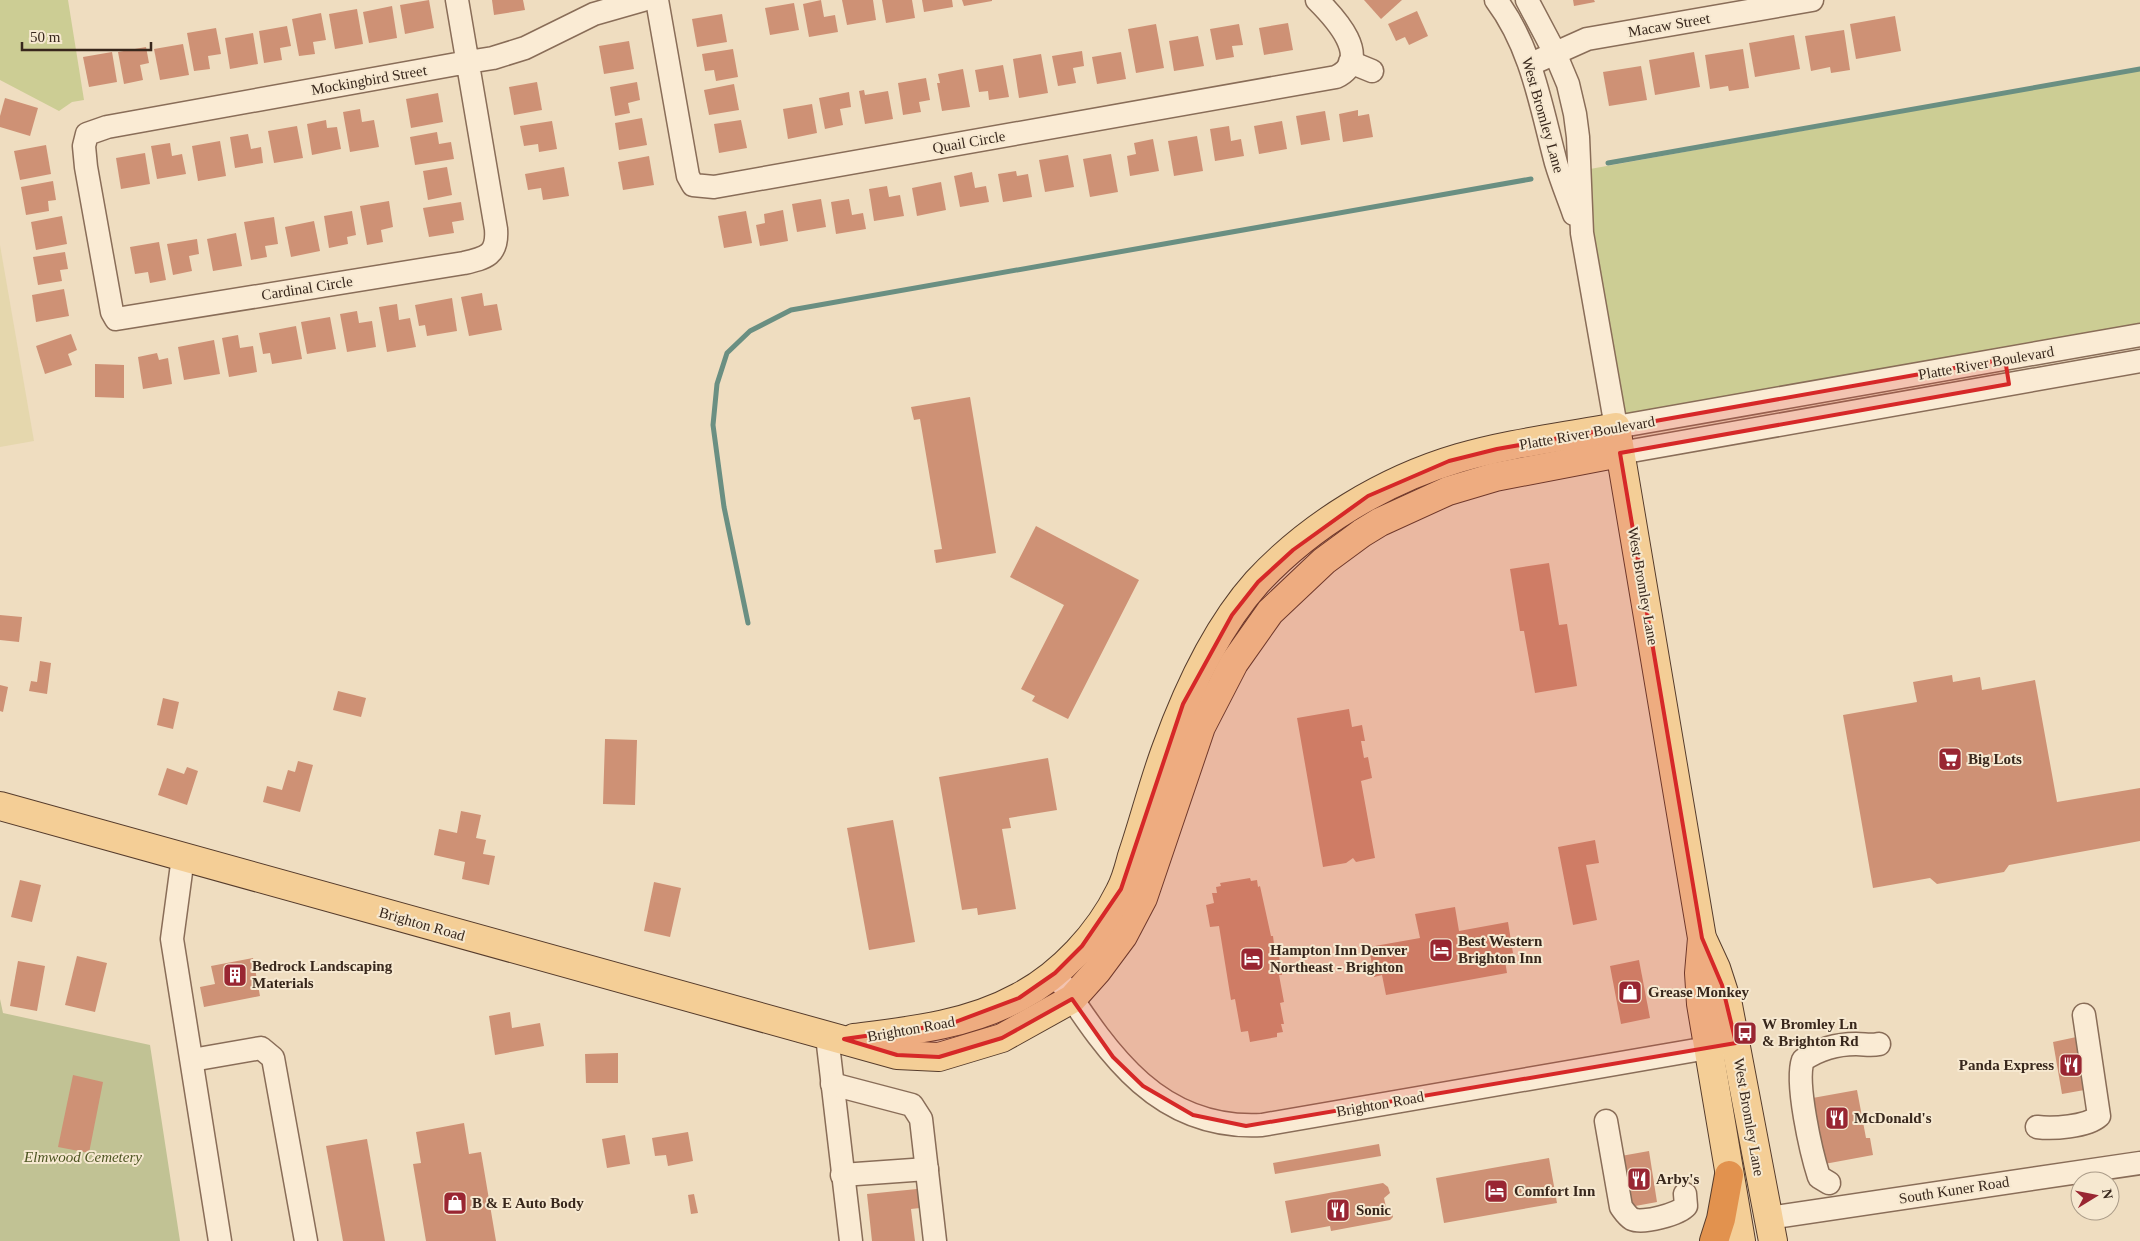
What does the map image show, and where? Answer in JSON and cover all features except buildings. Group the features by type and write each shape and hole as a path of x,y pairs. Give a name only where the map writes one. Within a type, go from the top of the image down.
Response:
{"highway":[{"path":"1714,1241 1721,1219 1729,1175"}],"main road":[{"name":"West Bromley Lane","path":"1616,427 1702,938 1700,989 1707,1048 1741,1241"},
{"name":"Platte River Boulevard","path":"1054,973 1082,946 1106,914 1121,889 1169,779 1178,753 1183,704 1204,661 1232,615 1258,582 1322,526 1368,496 1449,461 1497,449 1616,427"},
{"name":"Platte River Boulevard","path":"1178,753 1201,727 1234,663 1270,612 1310,573 1362,533 1414,505 1464,485 1620,454"},
{"name":"Platte River Boulevard","path":"1072,999 1097,971 1123,936 1143,898 1169,779"},
{"name":"Brighton Road","path":"0,806 897,1055 939,1057 1002,1038 1072,999"},
{"name":"West Bromley Lane","path":"1702,938 1722,985 1736,1043 1770,1230"},
{"name":"Brighton Road","path":"836,1038 950,1024 1019,998 1054,973"}],"street":[{"path":"457,0 468,62"},
{"name":"Mockingbird Street","path":"87,134 107,127 493,58 525,48 594,14 643,0"},
{"name":"Quail Circle","path":"657,0 688,176 694,185 700,187 723,185 1336,77 1348,70 1350,62"},
{"path":"1317,0 1346,33 1351,50 1350,62 1372,71"},
{"name":"West Bromley Lane","path":"1496,0 1519,38 1531,64 1557,166 1582,233"},
{"name":"West Bromley Lane","path":"1527,0 1555,53 1568,84 1575,114 1578,137 1582,233 1616,427"},
{"name":"Macaw Street","path":"1531,64 1587,39 1805,1"},
{"name":"Cardinal Circle","path":"87,134 84,146 86,167 112,312 116,319 464,263 486,257 494,250 497,238 468,62"},
{"name":"Platte River Boulevard","path":"1616,427 2140,335"},
{"path":"2005,359 2009,384"},
{"name":"Platte River Boulevard","path":"1620,454 2140,361"},
{"path":"183,857 172,939 220,1241"},
{"name":"Brighton Road","path":"1054,973 1113,1056 1143,1086 1193,1115 1228,1125 1262,1125 1736,1043"},
{"path":"2037,1126 2057,1127 2090,1121 2099,1116 2084,1015"},
{"path":"836,1038 832,1084 851,1241"},
{"path":"1829,1183 1819,1177 1814,1159 1801,1086 1801,1072 1820,1062 1856,1056 1874,1045"},
{"path":"192,1060 261,1048 273,1058 306,1241"},
{"path":"832,1084 912,1105 921,1119 934,1241"},
{"path":"1606,1121 1621,1206 1626,1215 1639,1220 1678,1213 1686,1206 1685,1194"},
{"name":"South Kuner Road","path":"1770,1230 2140,1163"},
{"path":"842,1175 927,1169"}],"highlighted area":[{"path":"2005,359 2009,384 1620,453 1702,938 1722,985 1736,1043 1246,1126 1193,1115 1143,1086 1113,1057 1072,999 1002,1038 939,1057 897,1055 844,1039 950,1024 1019,998 1055,973 1082,946 1121,889 1183,704 1232,615 1258,582 1293,550 1368,496 1449,461 1497,449"}],"shaded area":[{"path":"0,245 34,441 0,447"}],"green space":[{"path":"0,0 68,0 84,100 72,102 59,111 0,80"},
{"path":"2140,70 2140,335 1616,427 1579,171"},
{"name":"Elmwood Cemetery","path":"0,999 3,1013 150,1045 180,1241 0,1241"}],"waterway":[{"path":"1608,163 2140,69"},
{"path":"748,623 724,507 713,425 717,384 727,353 750,331 791,310 1531,179"}],"place":[{"name":"Big Lots","path":"1950,759"},
{"name":"Best Western Brighton Inn","path":"1441,950"},
{"name":"Hampton Inn Denver Northeast - Brighton","path":"1252,959"},
{"name":"Bedrock Landscaping Materials","path":"235,975"},
{"name":"Grease Monkey","path":"1630,992"},
{"name":"W Bromley Ln & Brighton Rd","path":"1745,1033"},
{"name":"Panda Express","path":"2071,1065"},
{"name":"McDonald's","path":"1837,1118"},
{"name":"Arby's","path":"1639,1179"},
{"name":"Comfort Inn","path":"1496,1191"},
{"name":"B & E Auto Body","path":"455,1203"},
{"name":"Sonic","path":"1338,1210"}]}
